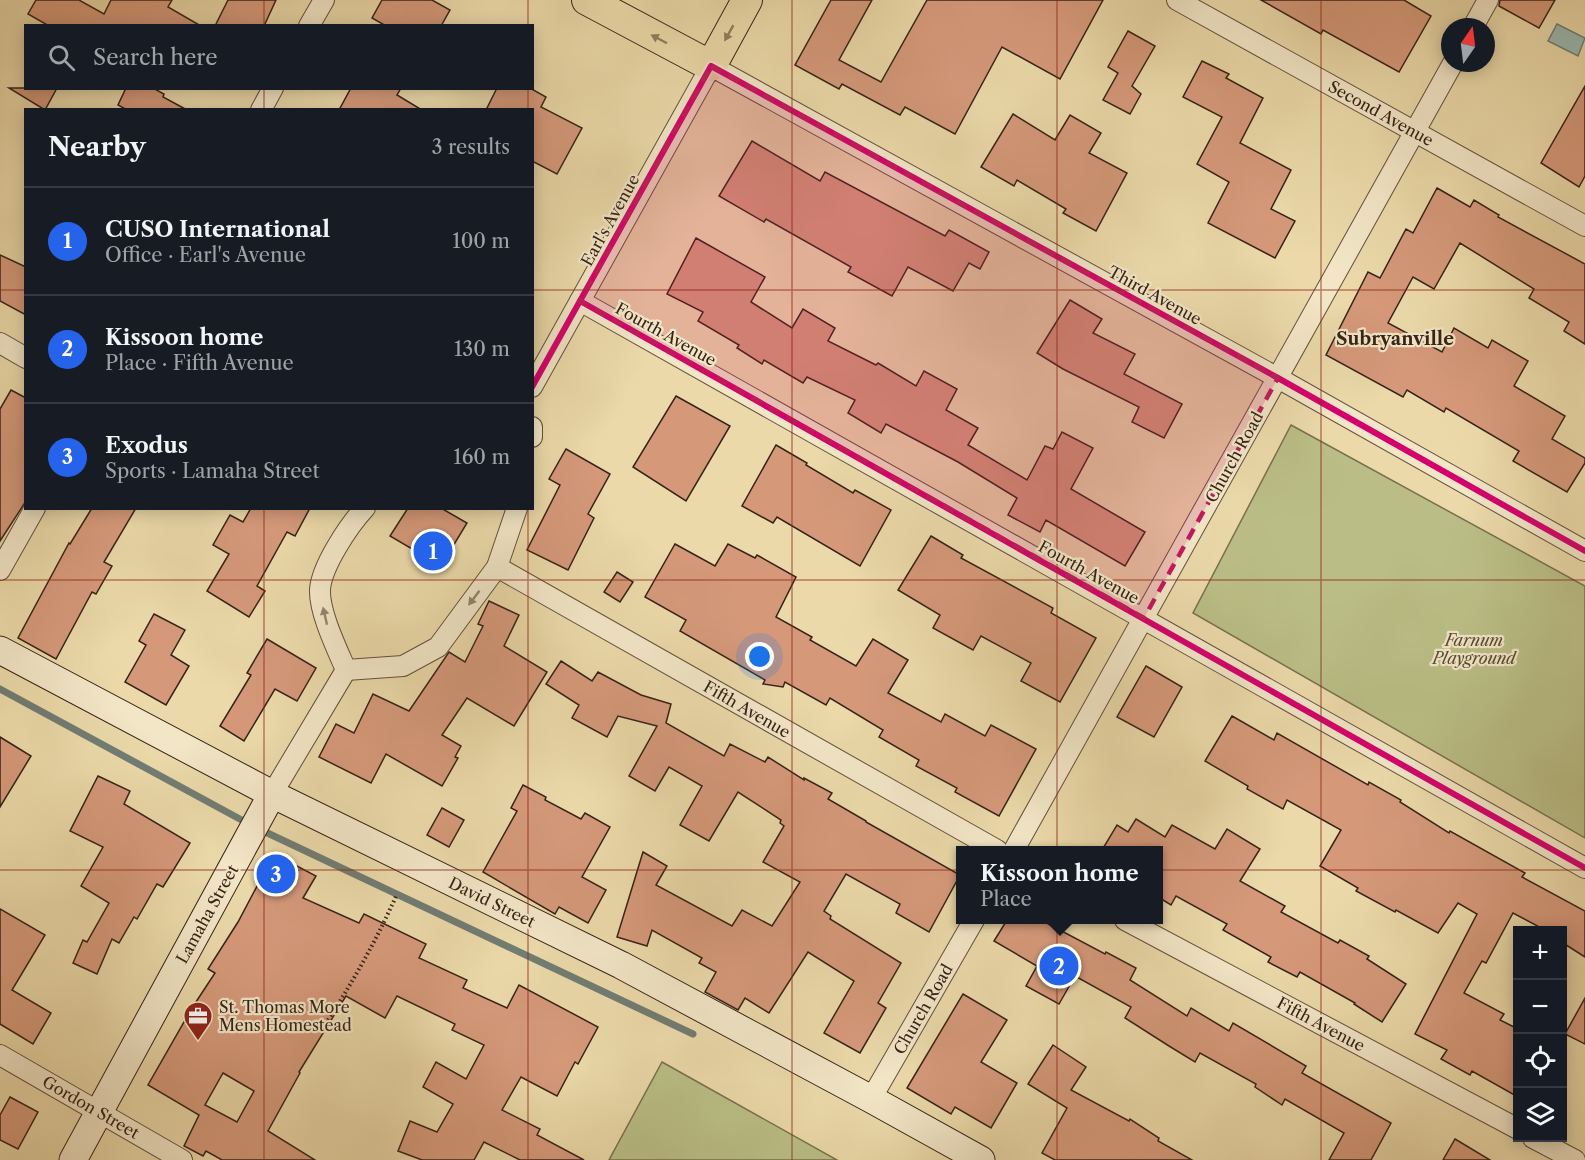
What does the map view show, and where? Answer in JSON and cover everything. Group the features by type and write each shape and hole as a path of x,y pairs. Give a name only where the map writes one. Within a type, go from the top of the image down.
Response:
{"main road":[{"path":"587,0 711,66 747,0"}],"street":[{"path":"310,24 324,0"},
{"name":"Second Avenue","path":"1177,0 1585,226"},
{"path":"1478,18 1488,0"},
{"name":"Earl's Avenue","path":"534,383 711,66"},
{"name":"Third Avenue","path":"711,66 1278,378 1585,551"},
{"name":"Church Road","path":"1016,846 1448,72"},
{"path":"262,108 272,90"},
{"name":"Fourth Avenue","path":"580,301 1585,868"},
{"path":"0,343 24,357"},
{"path":"0,570 34,510"},
{"path":"364,510 332,554 320,590 326,622 346,670 403,666 438,647 497,567 516,510"},
{"name":"Fifth Avenue","path":"497,567 990,846"},
{"name":"David Street","path":"0,650 260,816 621,965 981,1160"},
{"name":"Lamaha Street","path":"73,1160 260,816 346,670"},
{"name":"Church Road","path":"871,1099 972,924"},
{"name":"Fifth Avenue","path":"1133,924 1513,1126"},
{"name":"Gordon Street","path":"0,1055 182,1160"},
{"path":"1542,1142 1575,1160"}],"path":[{"path":"328,1020 360,969 397,894"}],"highlighted area":[{"path":"711,66 1278,378 1144,618 580,301"}],"green space":[{"name":"Farnum Playground","path":"1291,425 1585,586 1585,838 1193,613"},
{"path":"662,1062 837,1160 609,1160"}],"water":[{"path":"1557,24 1585,38 1578,56 1548,41"}],"building":[{"path":"36,0 79,0 104,14 111,0 172,0 168,7 198,24 46,24 28,14"},
{"path":"228,0 276,0 265,24 216,24"},
{"path":"382,0 432,0 450,10 442,24 382,24 372,18"},
{"path":"831,0 872,0 839,60 881,82 927,0 1103,0 1060,79 1002,47 955,134 905,107 900,115 842,84 839,89 795,65"},
{"path":"1261,0 1404,0 1431,16 1399,72 1323,30 1321,34"},
{"path":"1500,0 1555,0 1539,28 1499,6"},
{"path":"1128,31 1155,46 1132,86 1141,94 1130,114 1103,100 1118,73 1108,67"},
{"path":"1202,61 1229,74 1226,78 1263,98 1240,143 1291,170 1271,209 1295,221 1275,258 1208,223 1229,182 1197,164 1222,117 1183,97"},
{"path":"1585,86 1585,176 1579,187 1541,163"},
{"path":"9,88 56,90 46,108 42,108"},
{"path":"125,90 157,90 164,94 163,97 183,108 123,108 118,105"},
{"path":"350,90 400,90 397,95 419,108 340,108"},
{"path":"496,90 534,90 546,97 541,107 582,128 557,174 534,162 534,108 487,108"},
{"path":"1013,114 1055,140 1070,115 1101,133 1089,153 1127,173 1096,231 1063,213 1066,209 1017,180 1014,186 981,167"},
{"path":"752,141 820,181 825,172 945,236 949,230 989,252 980,269 969,263 953,291 908,267 892,296 848,272 851,267 766,219 764,222 719,196"},
{"path":"1437,188 1470,207 1474,200 1499,215 1498,217 1585,264 1585,344 1564,331 1569,322 1529,298 1534,289 1460,243 1434,289 1413,277 1388,323 1442,352 1454,328 1488,348 1492,340 1528,361 1514,386 1565,416 1552,439 1585,458 1585,463 1567,492 1513,461 1519,451 1446,408 1444,412 1407,390 1403,397 1326,355 1368,272 1380,278 1406,229 1413,233"},
{"path":"696,238 765,277 751,302 792,328 803,309 835,328 828,341 876,365 878,363 916,386 924,371 957,389 946,410 978,428 968,445 1027,480 1045,446 1053,449 1062,432 1093,448 1071,489 1145,532 1125,566 1046,520 1040,532 1008,515 1017,498 958,462 886,424 881,433 848,413 855,400 807,377 803,383 764,360 762,364 737,348 739,345 698,321 703,312 667,294"},
{"path":"0,255 24,266 24,314 0,301"},
{"path":"1070,300 1102,319 1093,333 1135,354 1124,374 1182,404 1164,438 1132,422 1139,407 1063,369 1037,353"},
{"path":"11,390 24,397 24,504 0,541 0,409"},
{"path":"676,396 730,426 686,501 633,467"},
{"path":"776,445 853,493 855,490 891,510 860,566 777,517 773,523 742,506"},
{"path":"566,449 610,474 588,514 594,518 568,570 527,550 560,485 549,479"},
{"path":"91,510 135,510 104,562 112,566 96,594 92,592 56,659 18,638"},
{"path":"250,510 309,510 295,536 287,532 257,586 265,591 249,617 207,591 229,554 213,545 230,515 243,522"},
{"path":"407,510 444,510 467,523 441,566 390,536"},
{"path":"931,536 963,555 961,558 1053,608 1051,613 1096,638 1060,702 1021,681 1031,663 981,636 973,650 933,628 940,615 898,590"},
{"path":"675,544 715,566 728,544 755,558 757,555 796,577 776,617 812,637 810,640 856,666 873,639 908,660 888,693 941,722 945,714 985,736 991,725 1036,749 999,816 955,792 957,788 916,766 919,760 879,737 883,730 830,698 826,705 785,682 783,687 763,684 765,680 680,631 686,620 645,597"},
{"path":"617,572 633,582 620,602 604,592"},
{"path":"489,601 519,615 504,646 547,672 514,726 467,698 442,735 461,746 455,757 458,758 442,786 386,754 371,783 319,757 336,724 354,733 373,694 409,711 449,652 465,662 483,626 478,624"},
{"path":"154,614 185,630 171,655 189,666 166,705 125,682 146,645 139,641"},
{"path":"267,639 316,668 297,701 275,689 244,741 220,726 251,675 247,673"},
{"path":"561,661 592,681 598,672 641,695 671,704 666,723 724,756 730,744 765,762 768,757 804,780 804,778 832,793 828,799 956,873 956,882 929,932 896,913 900,904 846,874 824,911 831,916 830,919 901,963 878,1003 886,1008 860,1053 824,1033 854,981 808,952 769,1013 745,998 738,1010 705,992 716,972 699,963 702,958 652,930 647,946 617,937 643,852 667,866 656,885 732,926 742,910 772,926 800,882 763,862 784,826 780,823 781,820 738,792 709,841 680,825 702,786 669,767 655,791 629,776 657,726 618,716 607,737 572,718 579,705 546,684"},
{"path":"1146,666 1182,687 1154,737 1117,717"},
{"path":"1232,716 1274,740 1277,733 1368,785 1369,782 1401,800 1400,802 1449,833 1450,831 1525,873 1522,877 1585,911 1585,957 1567,946 1567,926 1537,926 1513,913 1486,963 1482,961 1464,993 1504,1014 1500,1020 1513,1026 1513,1094 1472,1071 1470,1075 1441,1059 1447,1050 1415,1034 1477,914 1458,903 1438,933 1356,891 1358,888 1320,866 1341,830 1287,800 1283,809 1247,789 1248,786 1205,761"},
{"path":"0,737 31,756 0,807"},
{"path":"98,776 130,791 124,804 190,843 163,887 157,884 137,919 134,917 119,943 112,939 97,974 73,963 83,940 87,942 109,903 81,886 103,847 70,831"},
{"path":"523,785 546,797 545,800 581,819 585,813 610,827 582,877 606,890 588,923 559,907 555,914 483,872 517,811 511,808"},
{"path":"442,808 464,820 449,847 427,835"},
{"path":"1136,819 1165,837 1172,825 1215,849 1227,829 1260,849 1240,881 1285,906 1281,912 1338,943 1340,940 1369,956 1367,959 1406,984 1382,1022 1355,1003 1300,972 1297,977 1268,962 1271,957 1223,930 1227,924 1176,896 1171,905 1163,900 1163,846 1104,846 1117,825 1128,832"},
{"path":"274,854 316,876 303,898 359,923 364,914 426,944 419,958 467,980 463,988 507,1008 519,985 598,1027 578,1064 575,1062 557,1096 521,1077 502,1110 540,1129 537,1135 584,1160 520,1160 484,1142 474,1160 422,1160 398,1151 410,1121 437,1132 453,1104 423,1087 436,1062 466,1079 484,1045 452,1030 455,1024 397,996 385,1018 346,996 299,1072 268,1131 315,1160 222,1160 206,1151 203,1156 184,1146 199,1115 148,1085 215,973 208,969 238,922","holes":["223,1073 254,1091 237,1122 205,1105"]},
{"path":"0,909 45,935 12,990 51,1013 33,1044 0,1024"},
{"path":"1005,924 1049,924 1136,968 1130,980 1187,1016 1191,1008 1229,1031 1233,1023 1306,1066 1302,1073 1391,1123 1371,1160 1329,1160 1344,1133 1285,1099 1282,1105 1255,1087 1256,1084 1200,1053 1195,1062 1125,1018 1131,1007 1075,976 1059,1004 1026,986 1037,966 994,941"},
{"path":"963,994 1007,1020 981,1062 1017,1083 991,1128 955,1107 951,1114 907,1088"},
{"path":"1585,998 1585,1044 1567,1035 1567,1030"},
{"path":"1053,1045 1086,1067 1071,1090 1129,1121 1130,1119 1159,1138 1158,1141 1192,1160 1055,1160 1042,1153 1067,1108 1028,1084"},
{"path":"10,1097 38,1112 18,1149 0,1140 0,1115"},
{"path":"1455,1139 1490,1160 1443,1160"}],"waterway":[{"path":"0,689 249,824"},
{"path":"259,829 693,1034"}],"cycle path":[{"path":"534,383 711,66 1278,378 1585,551"},
{"path":"580,301 1585,868"}],"place":[{"name":"CUSO International","path":"433,551"},
{"name":"Exodus","path":"276,874"},
{"name":"Kissoon home","path":"1059,966"},
{"name":"St. Thomas More Mens Homestead","path":"198,1042"}],"district":[{"name":"Subryanville","path":"1395,339"}]}
